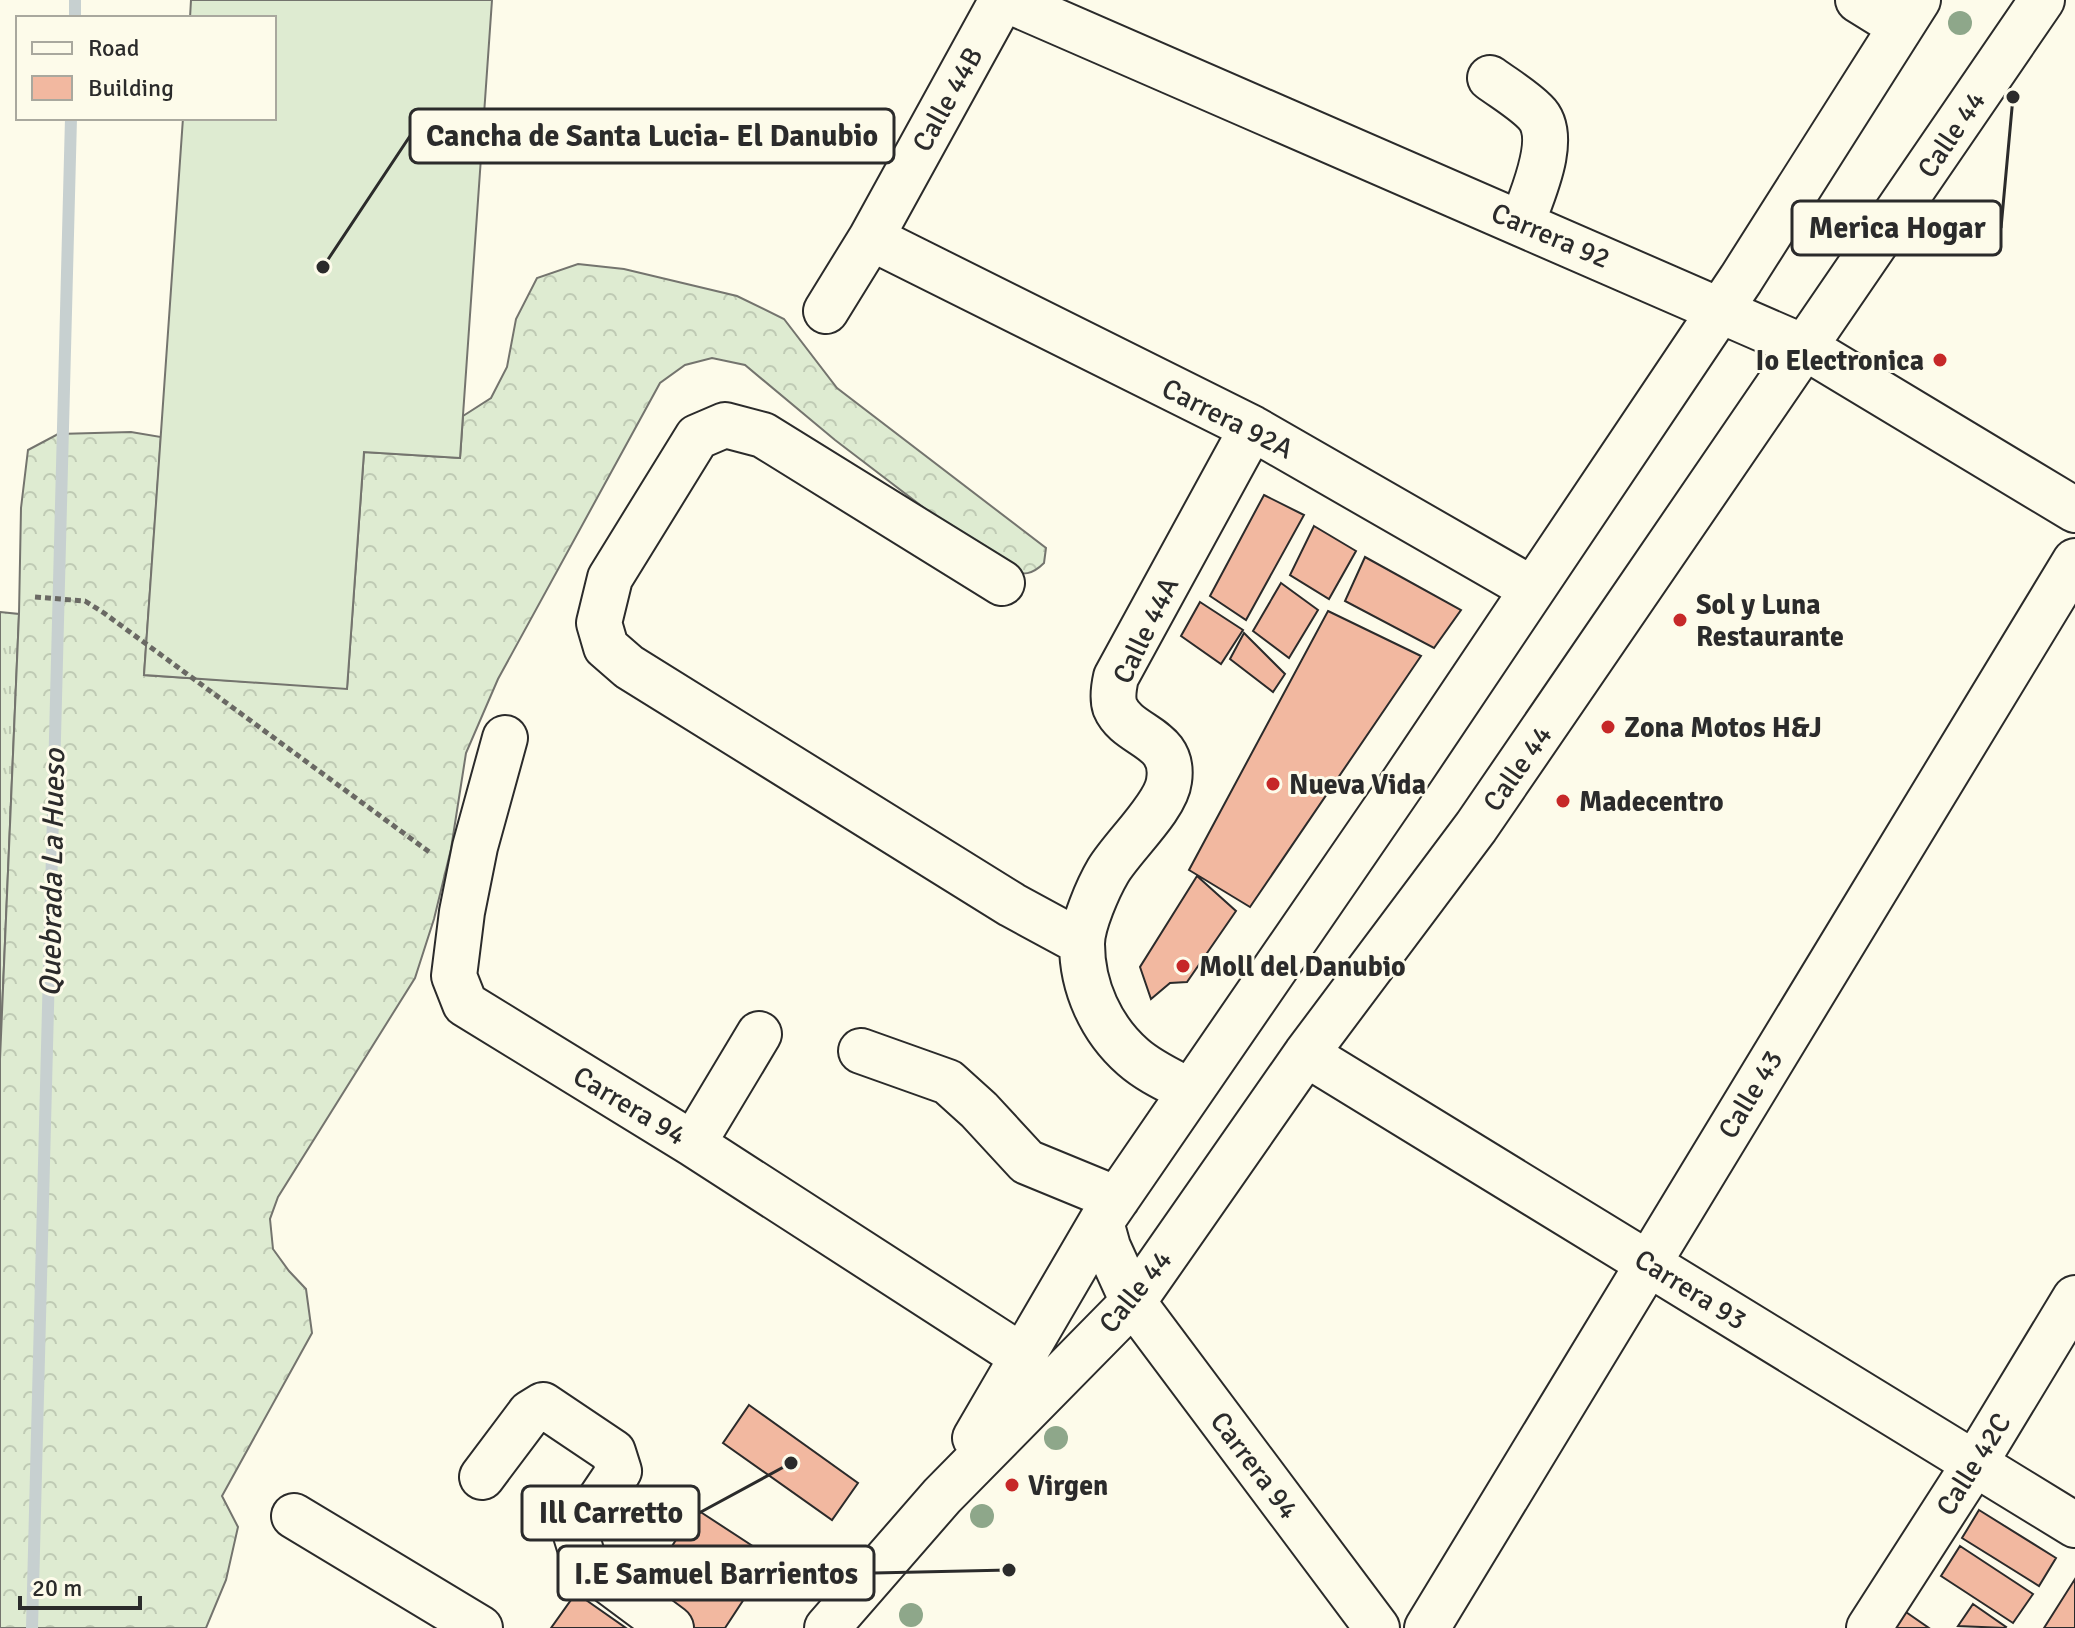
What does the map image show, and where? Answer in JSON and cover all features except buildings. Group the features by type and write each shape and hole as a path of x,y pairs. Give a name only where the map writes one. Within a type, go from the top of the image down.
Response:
{"street":[{"name":"Carrera 92","path":"1004,0 1806,348 2075,510"},
{"name":"Calle 44B","path":"826,311 871,238 1004,0"},
{"path":"1858,0 1909,13"},
{"name":"Calle 44","path":"827,1628 942,1496 1133,1302 1306,1054 1476,827 2042,0"},
{"name":"Calle 44","path":"942,1496 1109,1211 1721,309 1909,13"},
{"path":"1490,78 1537,113 1546,129 1542,160 1522,223"},
{"name":"Carrera 92A","path":"871,238 1252,428 1532,589"},
{"path":"1002,583 763,435 725,425 697,437 610,578 599,623 606,647 629,667 1012,905 1082,943"},
{"name":"Calle 44A","path":"1190,1091 1135,1059 1109,1032 1089,990 1082,943 1096,898 1109,870 1155,809 1170,783 1169,764 1163,749 1125,720 1115,707 1116,677 1252,428"},
{"name":"Calle 43","path":"1427,1628 2075,561"},
{"name":"Carrera 94","path":"505,738 468,880 454,976 465,1004 693,1144 1023,1357"},
{"path":"693,1144 759,1034"},
{"path":"861,1051 948,1082 1027,1162 1109,1211"},
{"name":"Carrera 93","path":"1306,1054 2075,1525"},
{"name":"Carrera 94","path":"1109,1211 1108,1247 1133,1302 1377,1628"},
{"name":"Calle 42C","path":"1869,1628 1975,1463 2075,1298"},
{"path":"482,1477 530,1413 543,1405 613,1452 619,1471 576,1535 580,1549 585,1564 671,1628"},
{"path":"294,1516 480,1628"}],"path":[{"path":"35,597 85,601 468,880"}],"green space":[{"path":"191,0 492,0 460,458 364,452 347,689 144,675 183,120 276,120 276,16 190,16"},
{"path":"578,264 624,269 737,296 784,319 837,388 1046,548 1044,563 1028,573 1008,572 835,440 745,365 712,358 685,365 660,383 498,679 466,753 451,849 434,919 415,978 278,1197 270,1219 273,1249 306,1289 312,1333 222,1496 238,1527 226,1580 206,1628 0,1628 0,1059 21,508 28,450 58,434 131,432 161,437 144,675 347,688 364,452 460,458 463,416 491,398 507,367 516,319 537,278"},
{"path":"0,612 19,614 0,1059"}],"waterway":[{"name":"Quebrada La Hueso","path":"75,0 75,16"},
{"name":"Quebrada La Hueso","path":"32,1628 71,120"}],"place":[{"name":"Merica Hogar","path":"2013,97"},
{"name":"Cancha de Santa Lucia- El Danubio","path":"323,267"},
{"name":"Io Electronica","path":"1940,360"},
{"name":"Sol y Luna Restaurante","path":"1680,620"},
{"name":"Zona Motos H&J","path":"1608,727"},
{"name":"Nueva Vida","path":"1273,784"},
{"name":"Madecentro","path":"1563,801"},
{"name":"Moll del Danubio","path":"1183,966"},
{"name":"Ill Carretto","path":"791,1463"},
{"name":"Virgen","path":"1012,1485"},
{"name":"I.E Samuel Barrientos","path":"1009,1570"}]}
